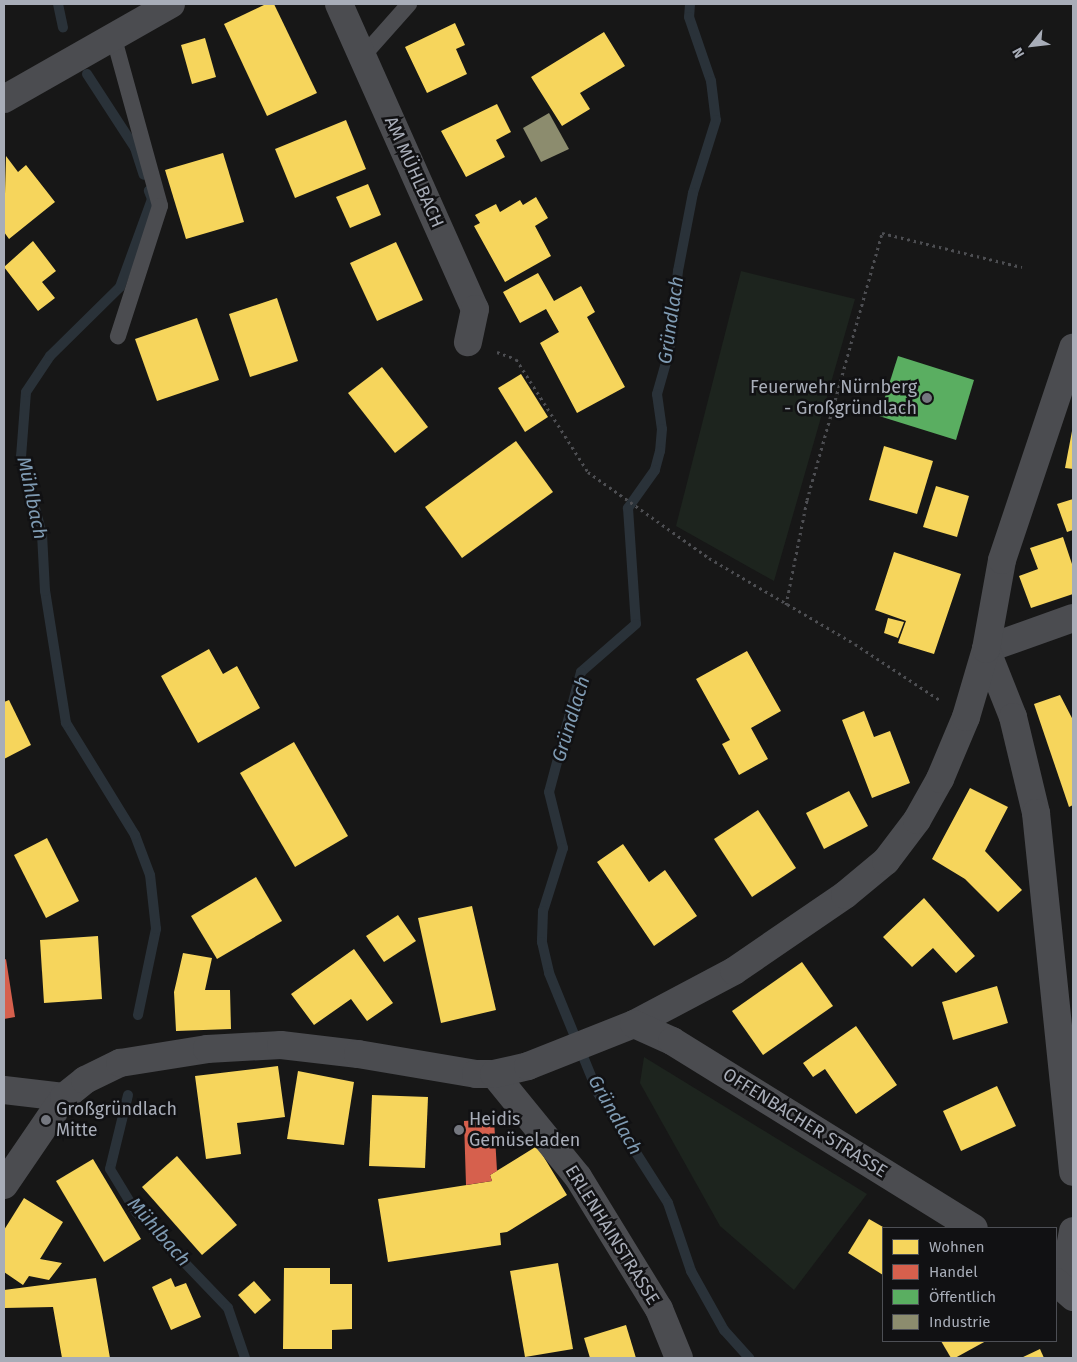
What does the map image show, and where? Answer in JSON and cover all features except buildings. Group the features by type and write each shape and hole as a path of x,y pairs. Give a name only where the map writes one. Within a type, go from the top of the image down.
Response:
{"street":[{"path":"4,99 171,4"},
{"name":"AM MÜHLBACH","path":"338,4 475,309 468,342"},
{"path":"4,1185 64,1097 85,1080 120,1063 207,1049 256,1046 307,1048 476,1074 494,1074 528,1066 624,1028 734,971 845,895 886,861 917,820 940,779 966,717 986,649 1002,560 1073,348"},
{"path":"986,649 1073,618"},
{"path":"986,649 1013,717 1038,822 1073,1172"},
{"path":"966,717 988,710 1013,717"},
{"name":"OFFENBACHER STRASSE","path":"624,1028 672,1041 972,1227"},
{"name":"ERLENHAINSTRASSE","path":"494,1074 578,1176 659,1309 679,1358"},
{"path":"4,1090 64,1097"},
{"path":"1064,1288 1073,1231"}],"lane":[{"path":"362,57 409,4"},
{"path":"113,36 160,206 118,336"}],"path":[{"path":"786,605 807,500 882,233 1022,267"},
{"path":"468,342 516,359 588,472 709,558 855,644 966,717"}],"shaded area":[{"path":"741,271 855,299 774,581 676,526"},
{"path":"644,1057 867,1194 794,1290 720,1226 640,1083"}],"waterway":[{"name":"Mühlbach","path":"58,4 63,27"},
{"name":"Gründlach","path":"690,4 689,17 711,81 716,120 693,193 678,271 669,352 657,394 662,429 660,451 655,470 628,508 636,624 581,672 549,792 563,848 543,911 542,942 549,973 598,1093 668,1203 691,1271 724,1330 749,1358"},
{"name":"Mühlbach","path":"87,74 135,148 144,175"},
{"name":"Mühlbach","path":"138,1015 156,929 150,875 135,835 66,723 45,591 42,534 21,457 26,392 50,356 120,287 152,199 149,191"},
{"name":"Mühlbach","path":"128,1095 110,1169 136,1212 228,1308 245,1358"}],"place":[{"name":"Feuerwehr Nürnberg - Großgründlach","path":"927,398"},
{"name":"Großgründlach Mitte","path":"46,1120"},
{"name":"Heidis Gemüseladen","path":"459,1130"}]}
